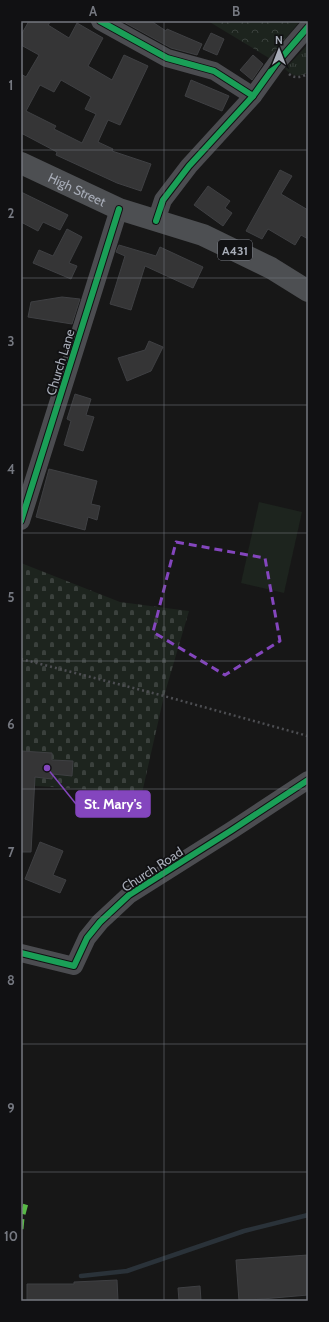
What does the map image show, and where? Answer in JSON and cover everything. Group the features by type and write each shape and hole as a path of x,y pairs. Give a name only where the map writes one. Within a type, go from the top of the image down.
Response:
{"main road":[{"name":"High Street","path":"21,163 119,209 204,234 271,268 308,291"}],"street":[{"path":"100,21 167,58 214,71 253,96"},
{"path":"156,221 163,200 189,166 253,96 276,64 308,27"},
{"name":"Church Lane","path":"21,521 119,209"},
{"name":"Church Road","path":"21,953 74,966 87,938 100,922 129,895 308,780"}],"path":[{"path":"21,659 164,696 308,736"}],"highlighted area":[{"path":"176,542 265,558 280,641 225,675 153,632"}],"green space":[{"path":"208,21 300,21 269,58"},
{"path":"308,44 308,73 298,76 291,74 285,69"},
{"path":"259,502 302,512 284,593 241,583"},
{"path":"21,563 120,602 189,611 164,696 142,793 21,785"}],"building":[{"path":"29,21 51,21 48,25 69,38 77,23 103,38 88,66 112,80 124,55 148,66 120,125 108,120 98,142 113,149 112,151 151,164 141,191 117,183 56,155 57,152 21,133 21,74 26,77 39,55 21,45 21,35","holes":["61,80 91,97 85,109 96,114 82,143 54,129 56,126 26,111 40,85 54,92"]},
{"path":"122,21 151,21 166,31 167,29 202,44 197,55 171,48"},
{"path":"211,33 224,39 217,55 203,49"},
{"path":"253,55 263,64 252,80 240,70"},
{"path":"191,80 229,96 222,111 185,96"},
{"path":"280,170 292,176 281,194 308,210 308,239 301,235 295,245 268,229 262,239 246,231"},
{"path":"208,186 230,201 225,208 232,213 223,226 194,205"},
{"path":"21,192 68,215 60,230 43,222 38,231 21,222"},
{"path":"67,229 82,237 69,263 77,266 71,279 33,263 39,250 53,256"},
{"path":"119,245 156,256 160,247 203,267 193,288 145,266 131,310 110,304 125,256 116,252"},
{"path":"62,297 80,299 72,324 28,317 31,302"},
{"path":"149,341 163,347 151,371 127,381 118,358 145,350"},
{"path":"75,394 91,399 86,415 94,417 83,451 64,445 71,421 67,419"},
{"path":"49,469 97,481 91,504 100,506 97,520 88,517 85,530 36,517"},
{"path":"21,751 52,753 52,760 73,761 72,776 53,774 52,779 35,777 31,852 21,852"},
{"path":"40,842 63,851 53,875 66,880 60,893 25,879"},
{"path":"308,1255 308,1295 239,1301 236,1260"},
{"path":"117,1280 118,1301 27,1301 27,1284 74,1284 74,1282"},
{"path":"200,1286 201,1301 179,1301 178,1288"}],"waterway":[{"path":"81,1276 127,1271 244,1231 308,1215"}],"marked path":[{"path":"21,1229 26,1203"}],"cycle path":[{"path":"100,21 167,58 214,71 253,96"},
{"path":"156,221 163,200 189,166 253,96 276,64 308,27"},
{"path":"21,521 119,209"},
{"path":"21,953 74,966 87,938 100,922 129,895 308,780"}],"place":[{"name":"St. Mary's","path":"47,768"}]}
